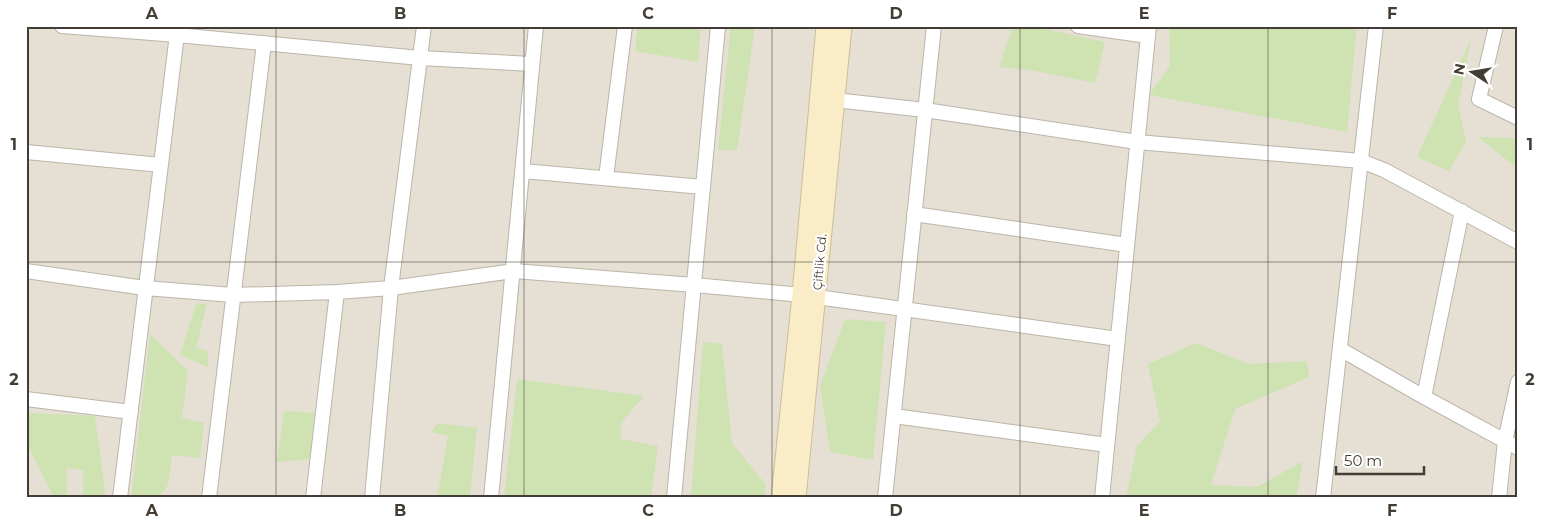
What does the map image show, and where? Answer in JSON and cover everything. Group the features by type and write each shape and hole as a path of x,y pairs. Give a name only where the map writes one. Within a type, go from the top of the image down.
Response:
{"street":[{"path":"62,26 178,31 264,43 420,58 532,64"},
{"path":"372,498 392,288 424,26"},
{"path":"491,498 536,26"},
{"path":"606,178 625,26"},
{"path":"674,498 718,26"},
{"name":"Çiftlik Cd.","path":"796,498 826,26"},
{"name":"Çiftlik Cd.","path":"782,498 835,100 842,26"},
{"path":"885,498 934,26"},
{"path":"1078,26 1149,31 1102,498"},
{"path":"1323,498 1376,26"},
{"path":"1496,26 1479,99 1518,118"},
{"path":"120,498 178,31"},
{"path":"209,498 264,43"},
{"path":"835,100 925,110 1138,142 1362,162 1384,170 1518,242"},
{"path":"26,152 160,165"},
{"path":"523,171 703,187"},
{"path":"1424,397 1462,211"},
{"path":"914,214 1127,245"},
{"path":"26,271 145,288 233,294 337,292 392,288 514,271 809,296 1118,339"},
{"path":"313,498 337,292"},
{"path":"1340,348 1424,397 1518,448"},
{"path":"1499,498 1505,441 1518,382"},
{"path":"26,399 131,412"},
{"path":"894,416 1107,445"}],"shaded area":[{"path":"26,26 1518,26 1518,498 26,498"}],"green space":[{"path":"638,26 701,26 698,62 635,51"},
{"path":"731,26 755,26 737,150 718,150"},
{"path":"1013,26 1031,26 1105,42 1095,83 1031,70 999,67"},
{"path":"1169,26 1357,26 1347,132 1149,95 1170,66"},
{"path":"1471,39 1458,105 1466,142 1449,171 1417,157"},
{"path":"1478,137 1518,138 1518,169"},
{"path":"207,303 196,348 208,351 208,367 180,355 196,304"},
{"path":"845,319 886,322 873,460 830,452 820,386"},
{"path":"150,334 188,371 182,418 204,423 200,458 172,455 168,485 158,498 131,498"},
{"path":"703,342 722,344 732,443 766,485 764,498 691,498"},
{"path":"1196,343 1249,364 1307,361 1309,377 1235,409 1211,485 1257,487 1303,461 1296,498 1126,498 1137,446 1160,421 1148,364"},
{"path":"517,379 644,396 621,423 621,439 658,446 651,498 504,498"},
{"path":"284,411 314,413 310,459 277,462"},
{"path":"26,413 95,416 105,491 101,498 83,498 83,470 67,468 67,498 54,498 26,442"},
{"path":"438,423 477,428 470,498 437,498 448,436 431,432"}]}
